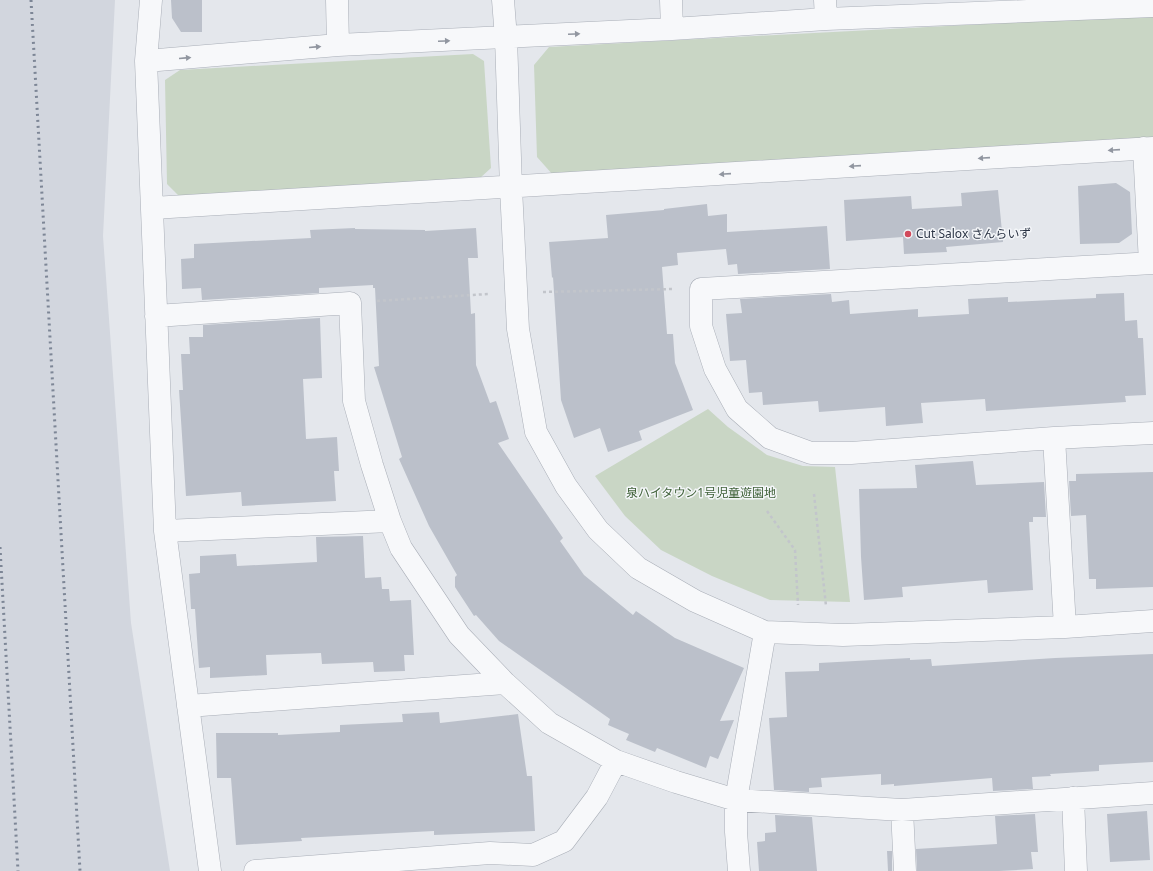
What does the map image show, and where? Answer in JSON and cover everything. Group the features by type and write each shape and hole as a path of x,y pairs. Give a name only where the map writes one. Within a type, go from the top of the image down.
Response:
{"street":[{"path":"151,0 146,61 165,531 210,871"},
{"path":"337,0 338,45"},
{"path":"504,0 518,329 536,432 566,486 598,530 638,568 695,601 765,632 843,635 1065,627 1153,621"},
{"path":"671,0 672,29"},
{"path":"146,61 338,45 672,29 825,9 1153,6"},
{"path":"153,208 511,188 1149,148 1152,263 700,289 701,326 715,369 737,409 770,438 811,453 851,453 1054,438 1153,433"},
{"path":"156,316 350,303 354,401 372,465 390,521 401,548 459,635 505,683 549,723 616,760 676,782 736,800 902,810 1153,793"},
{"path":"1054,438 1065,627"},
{"path":"165,531 390,521"},
{"path":"739,871 736,832 736,800 765,632"},
{"path":"188,706 505,683"},
{"path":"256,871 490,853 533,855 564,841 597,797 616,760"},
{"path":"1073,798 1076,871"},
{"path":"902,810 905,871"}],"path":[{"path":"814,494 829,634"},
{"path":"767,511 795,550 799,634"}],"shaded area":[{"path":"0,0 115,0 103,236 131,623 170,871 0,871"}],"green space":[{"path":"1153,15 1153,141 553,175 537,157 534,65 549,47"},
{"path":"473,54 484,61 491,168 480,178 179,196 167,184 165,80 180,70"},
{"name":"泉ハイタウン1号児童遊園地","path":"708,409 728,427 767,455 803,466 835,467 850,602 770,600 712,576 661,550 625,516 595,476"}],"building":[{"path":"171,0 202,0 202,32 181,32 172,18"},
{"path":"1116,183 1130,192 1132,234 1119,243 1080,244 1078,186"},
{"path":"998,190 1003,242 946,247 947,252 904,254 903,237 846,241 844,200 911,196 912,209 962,206 961,193"},
{"path":"707,204 708,216 727,214 727,232 827,226 830,269 738,274 737,264 728,265 726,249 677,253 678,265 662,267 667,334 673,334 675,363 693,410 639,431 642,440 608,452 600,428 574,438 561,400 553,277 552,278 549,242 608,238 606,215 664,210"},
{"path":"355,228 425,231 476,228 478,258 468,258 471,314 475,313 476,365 490,403 496,401 509,439 498,443 563,538 560,541 584,575 633,615 636,611 675,638 744,668 720,721 734,720 718,759 710,756 706,768 657,748 655,752 626,740 629,734 608,725 610,719 499,641 476,615 474,616 455,587 455,577 457,575 429,526 399,459 402,457 374,367 379,366 375,288 373,288 373,285 319,288 319,293 202,300 201,288 182,289 181,259 194,258 194,244 311,238 310,230"},
{"path":"1124,293 1125,321 1137,320 1138,338 1143,338 1146,395 1125,396 1126,402 986,411 985,399 921,403 923,423 886,426 885,407 819,412 818,401 763,405 762,392 749,393 746,360 730,361 726,314 742,313 740,299 831,294 832,302 849,300 850,314 918,309 918,317 969,314 968,299 1008,297 1008,302 1096,298 1096,294"},
{"path":"320,318 322,378 303,379 306,439 337,437 339,471 334,471 336,501 242,506 241,492 186,496 179,390 183,390 181,354 190,354 189,337 203,337 203,325"},
{"path":"973,461 976,485 1044,482 1046,517 1033,517 1033,522 1029,522 1033,590 988,593 987,580 902,587 903,597 864,600 859,489 917,488 915,465"},
{"path":"1153,472 1153,587 1096,589 1096,579 1089,579 1086,515 1071,516 1069,481 1076,481 1076,474"},
{"path":"363,536 365,578 381,577 382,589 389,589 390,601 411,600 414,655 404,655 405,671 374,672 373,662 322,664 321,653 266,655 267,675 210,678 210,667 199,668 195,609 191,609 189,574 200,573 200,556 236,554 237,566 317,562 316,537"},
{"path":"1153,654 1153,762 1099,765 1099,771 1050,774 1051,776 1032,777 1033,789 993,791 992,778 894,786 894,784 881,785 881,774 821,778 822,787 809,788 809,792 774,790 769,718 787,717 785,672 819,671 819,663 910,658 910,660 931,659 932,666 1055,658"},
{"path":"439,712 440,723 518,714 527,776 532,776 535,831 434,835 434,831 301,838 302,841 236,845 231,778 217,778 216,733 278,733 278,735 340,732 340,725 403,722 402,714"},
{"path":"1147,811 1150,860 1110,862 1107,814"},
{"path":"1035,814 1038,852 1031,852 1033,869 999,871 917,871 916,849 997,844 995,816"},
{"path":"775,815 812,817 817,871 759,871 757,842 765,841 765,833 776,832"},
{"path":"887,851 892,851 892,871 888,871"}],"railway":[{"path":"31,0 80,871"},
{"path":"0,547 18,871"}],"place":[{"name":"Cut Salox さんらいず","path":"908,234"}]}
